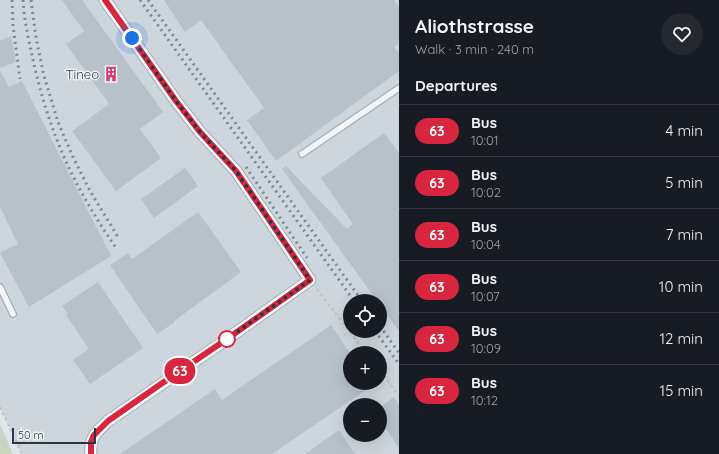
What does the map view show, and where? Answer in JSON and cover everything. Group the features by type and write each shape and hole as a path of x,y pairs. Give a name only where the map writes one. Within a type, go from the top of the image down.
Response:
{"street":[{"path":"91,454 91,442 94,435 108,421 310,280 236,171 200,132 176,101 105,0"}],"lane":[{"path":"302,154 399,88"},
{"path":"0,287 13,314"}],"path":[{"path":"310,280 361,346"},
{"path":"387,380 399,396"},
{"path":"0,407 22,454"}],"shaded area":[{"path":"0,0 399,0 399,454 22,454 0,407"}],"green space":[{"path":"0,424 13,454 0,454"}],"building":[{"name":"Tineo","path":"62,0 82,0 163,112 140,129 161,158 116,191 72,131 109,104 66,44 84,31"},
{"path":"164,0 394,0 399,7 399,43 394,47 399,53 399,71 276,161 247,120 264,108 201,20 185,32"},
{"path":"11,36 16,62 0,68 0,41"},
{"path":"0,70 9,87 22,81 111,256 29,307 0,253 18,244 0,207"},
{"path":"384,133 399,153 399,331 387,315 387,294 372,294 282,169 286,166 347,229 353,224 321,178"},
{"path":"185,168 198,186 154,218 141,199"},
{"path":"198,212 241,272 157,334 110,265 128,253 132,259"},
{"path":"98,282 143,348 90,384 73,360 89,349 66,315 68,314 62,306"},
{"path":"331,325 345,346 343,346 343,390 366,390 354,398 343,398 343,406 272,454 120,454 215,389 222,400"},
{"path":"394,397 399,405 399,448 387,430 387,402"},
{"path":"339,430 343,436 343,442 347,442 355,454 305,454"}],"railway":[{"path":"12,0 13,26 20,79"},
{"path":"23,0 37,79 54,133 78,185 94,214 116,248"},
{"path":"31,0 36,38 44,76 58,122 90,191 118,237"},
{"path":"140,0 349,294"},
{"path":"148,0 357,294"},
{"path":"246,167 307,258"},
{"path":"387,336 399,353"},
{"path":"380,338 399,364"}],"bus line":[{"name":"63","path":"91,454 91,442 94,435 108,421 310,280 236,171 200,132 176,101 105,0"}],"place":[{"name":"Tineo","path":"111,74"}],"route":[{"path":"132,38 176,101 200,132 236,171 310,280 227,339"}]}
